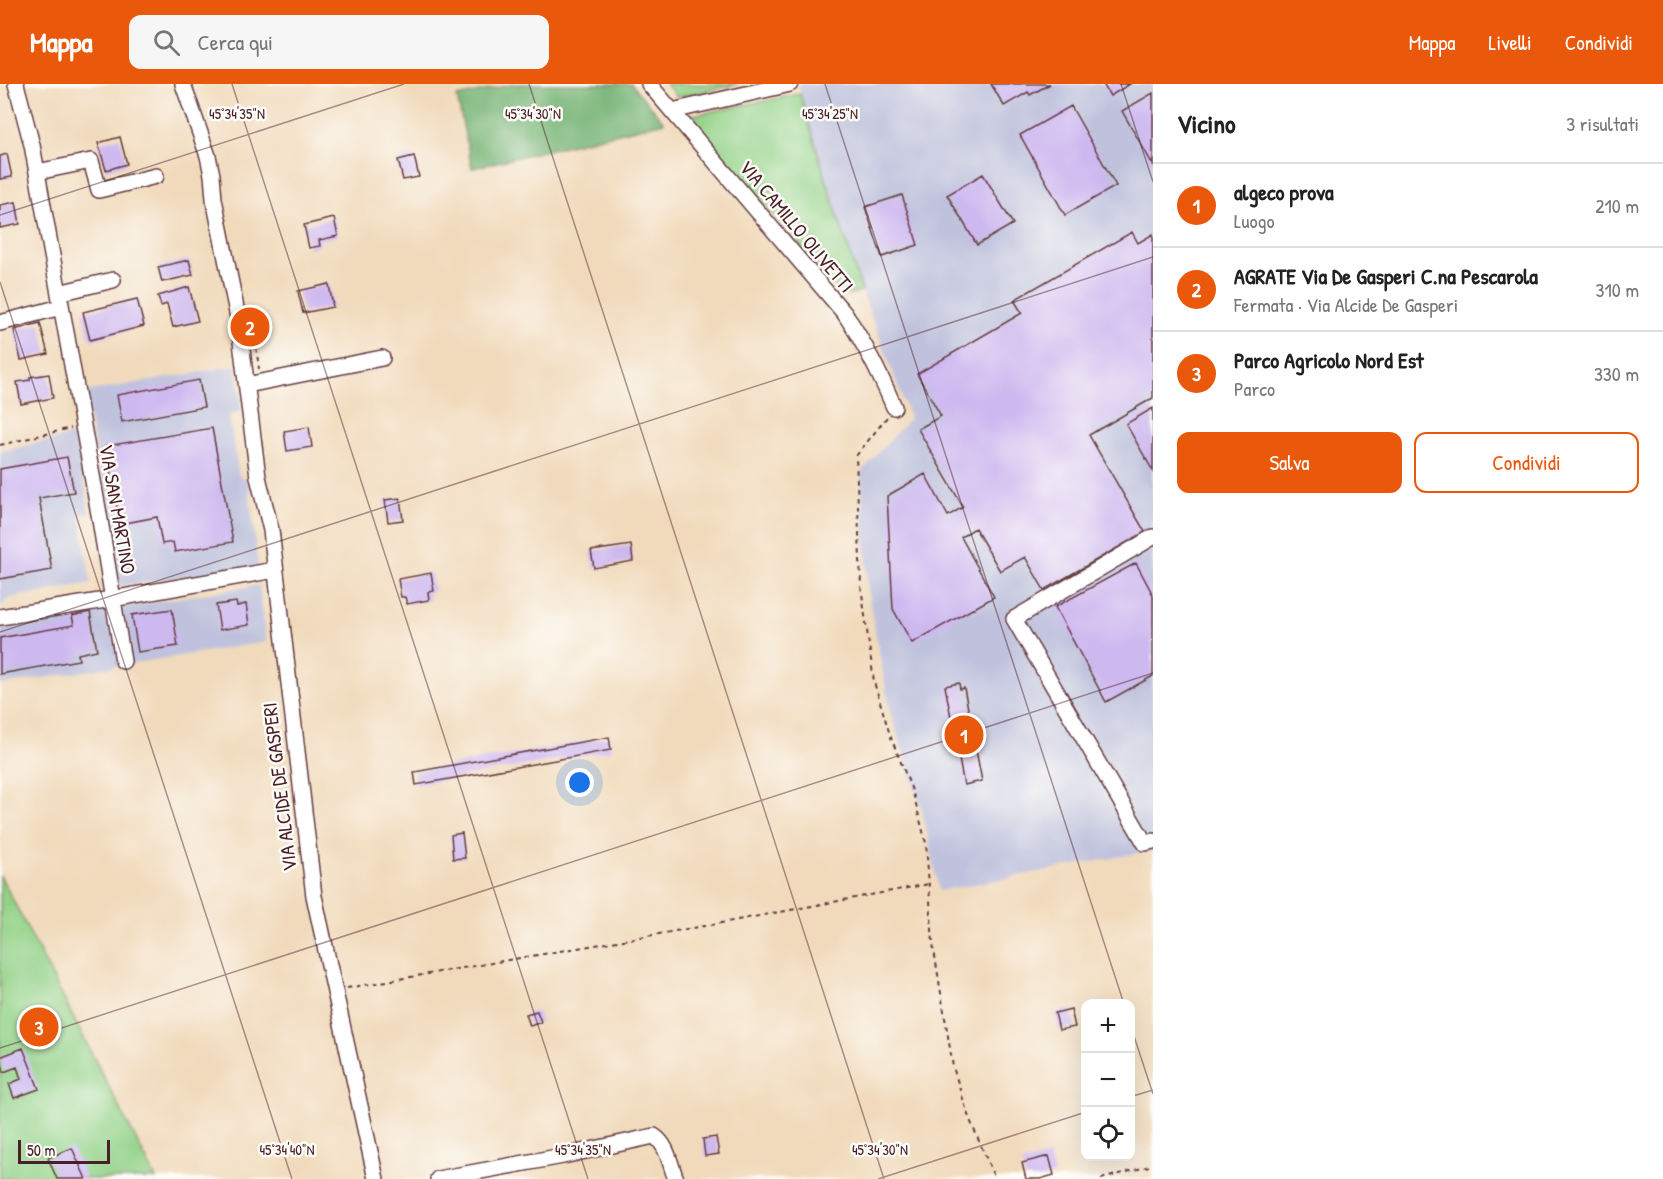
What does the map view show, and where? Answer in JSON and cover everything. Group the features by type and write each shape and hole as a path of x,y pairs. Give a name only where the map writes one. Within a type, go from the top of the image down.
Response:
{"street":[{"name":"VIA SAN MARTINO","path":"16,84 37,172 123,662"},
{"name":"VIA ALCIDE DE GASPERI","path":"183,84 208,156 214,199 238,318 257,471 271,530 314,896 376,1179"},
{"name":"VIA CAMILLO OLIVETTI","path":"650,84 844,314 874,362 894,407"},
{"path":"672,111 790,84"},
{"path":"37,172 91,161 99,190 156,176"},
{"path":"0,323 113,280"},
{"path":"248,385 382,358"},
{"path":"1149,842 1014,619 1153,537"},
{"name":"VIA SAN MARTINO","path":"0,616 275,570"},
{"path":"438,1179 563,1156 654,1136 660,1140 676,1179"}],"path":[{"path":"894,407 856,456 861,586 874,682 890,735 913,793 926,843 933,944 953,1067 968,1115 995,1179"},
{"name":"VIA SAN MARTINO","path":"0,445 83,425"},
{"path":"345,988 716,924 929,884"},
{"path":"1101,1179 1153,1165"}],"shaded area":[{"path":"798,84 1153,84 1153,851 939,891 923,813 891,714 869,600 861,472 910,418 862,291"},
{"path":"236,366 242,411 229,415 239,477 248,479 258,566 119,586 85,392"},
{"path":"77,434 89,514 79,514 91,583 6,599 0,609 0,452"},
{"path":"259,585 266,642 0,685 0,627"}],"green space":[{"path":"514,84 631,84 664,122 472,168 457,97"},
{"path":"666,84 738,84 677,97"},
{"path":"800,94 862,291 848,295 834,285 689,116"},
{"path":"0,875 156,1179 0,1179"}],"building":[{"path":"991,84 1050,84 1030,95 1028,92 1004,106"},
{"path":"1103,84 1130,84 1110,96"},
{"path":"1153,93 1153,165 1122,111"},
{"path":"1071,106 1116,186 1065,215 1020,135"},
{"path":"120,137 127,164 106,170 98,143"},
{"path":"7,154 12,177 0,179 0,156"},
{"path":"414,156 419,177 403,180 398,160"},
{"path":"983,174 1013,224 977,245 947,195"},
{"path":"902,195 918,245 882,257 865,207"},
{"path":"16,202 20,224 0,228 0,205"},
{"path":"334,218 338,236 319,240 320,246 309,248 304,225"},
{"path":"1132,232 1138,243 1153,234 1153,398 1089,435 1145,532 1044,590 1025,557 1000,571 975,528 961,537 994,597 912,643 893,609 887,496 925,474 948,516 963,507 918,429 941,416 917,374 1022,313 1014,300"},
{"path":"189,260 193,275 162,282 158,267"},
{"path":"329,284 333,307 303,313 298,291"},
{"path":"189,287 198,321 173,327 167,304 161,306 158,296"},
{"path":"137,299 144,326 90,340 83,312"},
{"path":"40,323 48,354 21,360 14,330"},
{"path":"49,374 53,398 21,404 17,382"},
{"path":"199,380 204,407 122,422 117,395"},
{"path":"1153,408 1153,471 1126,424"},
{"path":"309,427 312,447 287,451 284,431"},
{"path":"212,428 233,542 175,552 173,542 162,544 157,517 120,524 106,446"},
{"path":"67,457 74,492 39,498 52,570 0,579 0,469"},
{"path":"400,498 403,520 388,522 385,500"},
{"path":"631,545 633,561 594,568 591,551"},
{"path":"1136,563 1153,595 1153,676 1106,702 1055,607"},
{"path":"431,573 434,591 428,592 429,600 407,604 405,597 401,597 398,579"},
{"path":"236,602 237,606 246,604 249,625 220,630 216,605"},
{"path":"172,609 178,646 138,652 132,615"},
{"path":"90,612 97,650 78,654 79,660 0,674 0,638 74,625 72,616"},
{"path":"959,683 960,689 964,688 982,781 964,785 945,686"},
{"path":"609,737 611,750 416,785 414,772"},
{"path":"462,833 465,858 453,859 451,835"},
{"path":"1071,1009 1075,1027 1059,1030 1055,1013"},
{"path":"537,1011 541,1022 530,1026 526,1014"},
{"path":"23,1048 39,1089 14,1098 9,1084 21,1079 17,1067 4,1072 0,1057"},
{"path":"716,1137 719,1154 705,1156 703,1139"},
{"path":"72,1148 86,1179 57,1179 48,1158"},
{"path":"1049,1156 1054,1175 1040,1179 1026,1179 1022,1163"}],"place":[{"name":"AGRATE Via De Gasperi C.na Pescarola","path":"250,327"},
{"name":"algeco prova","path":"964,735"},
{"name":"Parco Agricolo Nord Est","path":"39,1027"}]}
